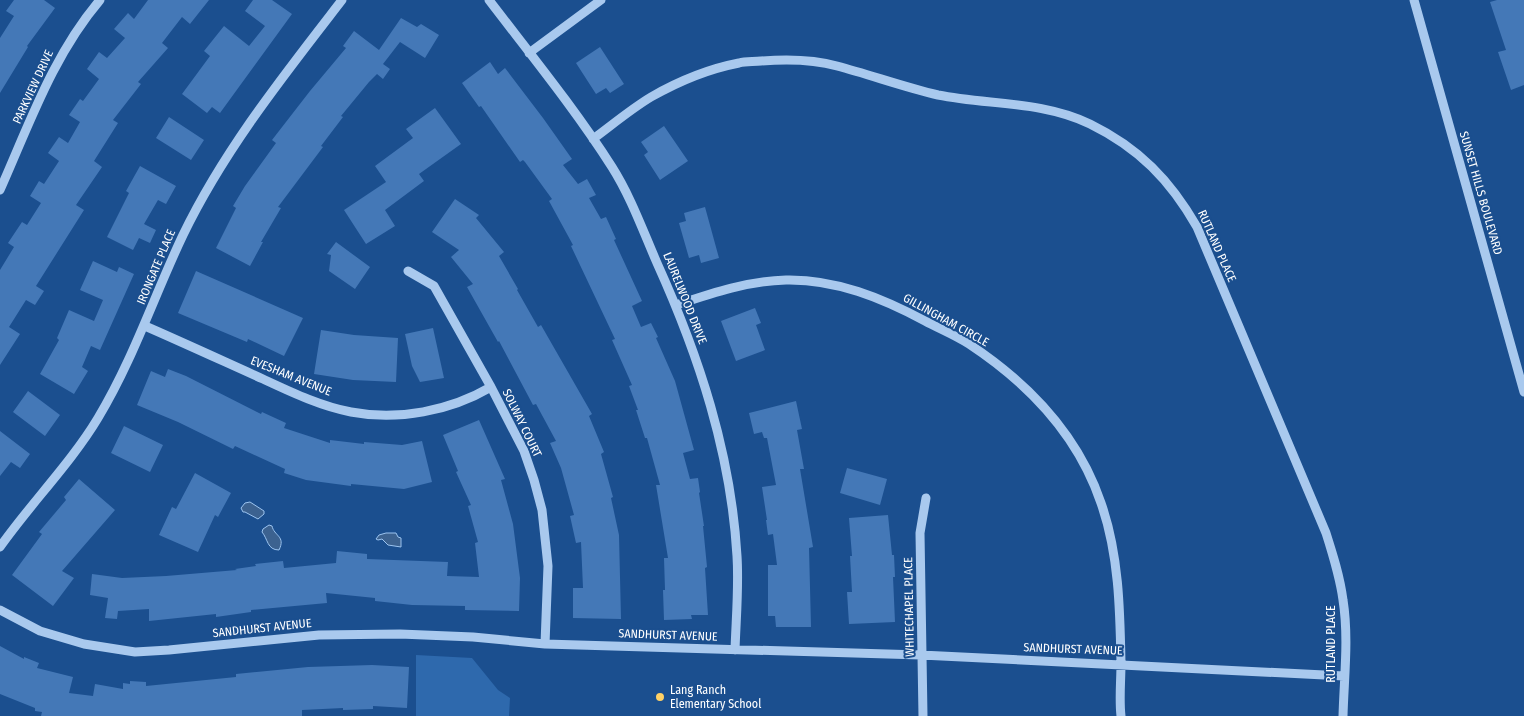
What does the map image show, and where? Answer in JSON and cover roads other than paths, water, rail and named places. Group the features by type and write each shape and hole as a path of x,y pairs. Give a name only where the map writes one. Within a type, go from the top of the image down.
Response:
{"street":[{"name":"PARKVIEW DRIVE","path":"0,190 55,66 73,35 100,0"},
{"name":"IRONGATE PLACE","path":"0,548 18,521 76,450 98,419 120,380 145,326 183,235 218,171 258,110 342,0"},
{"name":"LAURELWOOD DRIVE","path":"490,0 593,139 626,193 676,305 707,391 728,475 737,556 735,650"},
{"path":"529,53 600,0"},
{"name":"SUNSET HILLS BOULEVARD","path":"1414,0 1524,392"},
{"name":"RUTLAND PLACE","path":"593,139 650,98 691,76 740,63 788,59 835,65 896,84 940,95 1049,110 1089,124 1128,146 1150,164 1168,183 1197,227 1326,533 1344,600 1346,633 1343,716"},
{"name":"SOLWAY COURT","path":"408,271 434,286 491,387 524,451 542,510 548,566 545,644"},
{"name":"GILLINGHAM CIRCLE","path":"676,305 713,292 755,282 788,280 826,284 862,292 894,304 967,343 1004,369 1038,400 1064,431 1088,468 1102,503 1112,539 1117,580 1121,664 1121,716"},
{"name":"EVESHAM AVENUE","path":"145,326 309,400 352,412 391,415 425,412 480,394 491,387"},
{"name":"WHITECHAPEL PLACE","path":"923,716 920,533 926,498"},
{"name":"SANDHURST AVENUE","path":"0,610 40,631 84,644 135,652 319,635 362,633 474,637 545,644 1121,664 1344,676"}],"place":[{"name":"Lang Ranch Elementary School","path":"660,697"}]}
